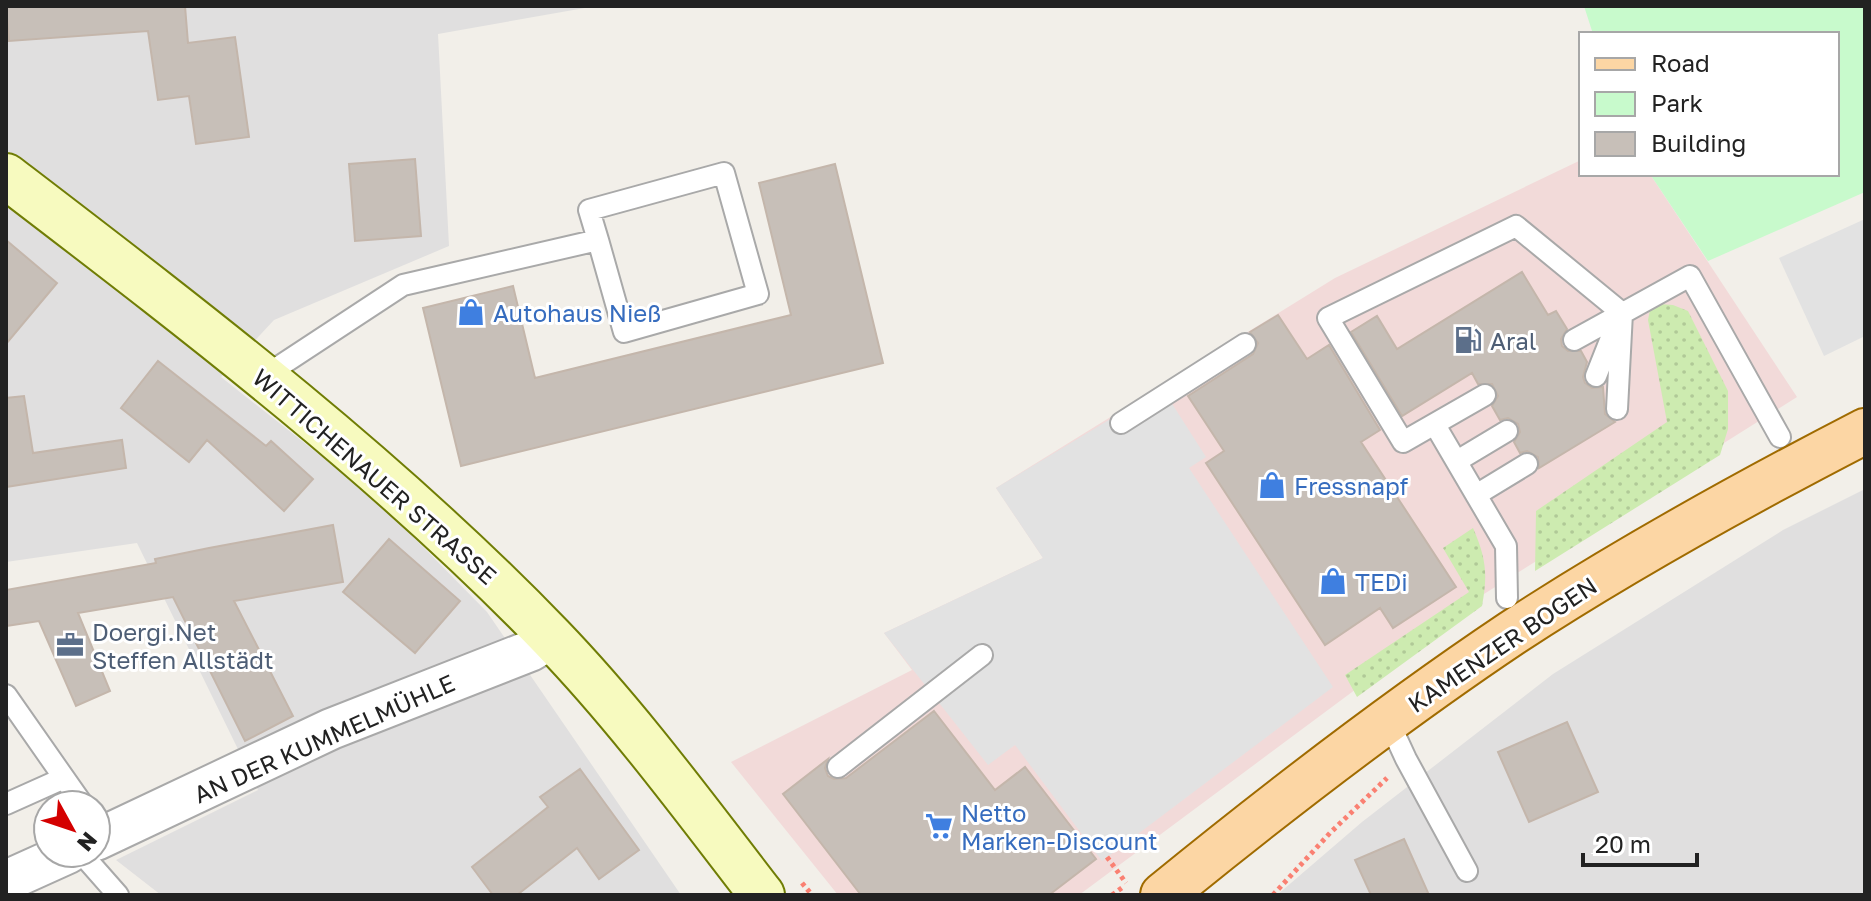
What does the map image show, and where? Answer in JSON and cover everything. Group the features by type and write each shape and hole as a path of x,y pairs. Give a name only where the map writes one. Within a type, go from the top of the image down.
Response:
{"main road":[{"name":"WITTICHENAUER STRASSE","path":"6,176 184,313 441,528 552,638 646,743 762,895"},
{"name":"KAMENZER BOGEN","path":"1145,889 1271,808 1388,720 1515,632 1600,579 1865,431"}],"street":[{"name":"AN DER KUMMELMÜHLE","path":"112,822 331,729 530,651 552,638"},
{"path":"6,881 33,869"}],"lane":[{"path":"724,173 758,294 624,332 598,240 589,210 724,173"},
{"path":"1485,395 1403,442 1328,318 1516,226 1622,313"},
{"path":"263,377 403,285 598,240"},
{"path":"1574,340 1690,276 1780,437"},
{"path":"1596,376 1622,313"},
{"path":"1617,409 1622,313"},
{"path":"1121,423 1245,344"},
{"path":"1435,425 1506,546 1507,598"},
{"path":"1457,461 1507,431"},
{"path":"1476,495 1527,464"},
{"path":"838,767 982,655"},
{"path":"6,695 70,789"},
{"path":"1388,720 1467,871"},
{"path":"6,804 64,778"},
{"path":"104,869 110,889 118,895"}],"path":[{"path":"1273,895 1330,833 1406,759"},
{"path":"1107,857 1145,889"}],"shaded area":[{"path":"6,6 596,6 438,34 449,246 274,320 221,377 378,501 487,612 681,895 161,895 116,860 258,790 137,543 6,562"},
{"path":"1579,161 1579,176 1651,176 1797,397 1484,594 1079,895 838,895 731,762 912,670 884,633 1043,558 996,488 1335,278"},
{"path":"1865,219 1865,336 1824,356 1779,258"},
{"path":"1162,388 1206,457 1189,468 1333,687 1102,861 1015,745 988,765 884,633 1043,558 996,488"},
{"path":"1865,489 1865,895 1277,895 1362,822 1553,674 1783,530"}],"green space":[{"path":"1584,6 1865,6 1865,192 1708,261 1651,176 1839,176 1839,32 1592,32"},
{"path":"1659,304 1688,311 1728,391 1728,429 1720,455 1535,571 1536,511 1667,422 1648,320 1650,310"},
{"path":"1473,528 1485,566 1482,606 1357,697 1345,675 1469,592 1443,548"}],"building":[{"path":"6,6 185,6 188,43 235,37 249,137 196,144 189,96 158,100 148,31 9,41"},
{"path":"415,159 421,236 355,241 349,164"},
{"name":"Autohaus Nieß","path":"835,164 883,363 461,466 423,308 513,286 535,378 791,315 759,183"},
{"path":"6,240 57,283 6,344"},
{"path":"1522,272 1548,315 1556,311 1567,329 1561,339 1562,346 1568,351 1581,351 1587,362 1583,377 1585,383 1592,388 1603,387 1605,414 1615,422 1539,468 1538,457 1527,451 1520,453 1514,442 1520,432 1518,424 1508,418 1500,420 1492,406 1498,396 1492,384 1478,384 1472,373 1402,416 1351,332 1377,316 1397,349"},
{"path":"1278,315 1307,359 1329,345 1380,430 1361,442 1456,587 1393,628 1380,608 1325,645 1206,463 1224,451 1188,396 1253,354 1258,343 1250,332"},
{"path":"158,361 266,446 271,441 313,479 284,511 207,440 189,462 121,408"},
{"path":"24,396 33,453 122,440 126,468 6,487 6,398"},
{"path":"333,525 343,582 234,601 293,716 245,741 173,597 78,613 110,691 76,706 39,621 6,626 6,590 156,563 155,559"},
{"path":"389,539 460,601 415,653 343,592"},
{"name":"Netto Marken-Discount","path":"934,711 995,790 1025,767 1096,859 1049,895 861,895 783,794 828,759 825,768 828,776 846,778"},
{"path":"1567,722 1598,792 1529,822 1498,752"},
{"path":"580,769 639,850 599,879 577,848 517,895 493,895 472,867 548,807 540,797"},
{"path":"1404,839 1429,895 1371,895 1355,860"}],"place":[{"name":"Autohaus Nieß","path":"471,312"},
{"name":"Aral","path":"1468,340"},
{"name":"Fressnapf","path":"1272,485"},
{"name":"TEDi","path":"1333,581"},
{"name":"Doergi.Net Steffen Allstädt","path":"70,645"},
{"name":"Netto Marken-Discount","path":"939,826"}]}
